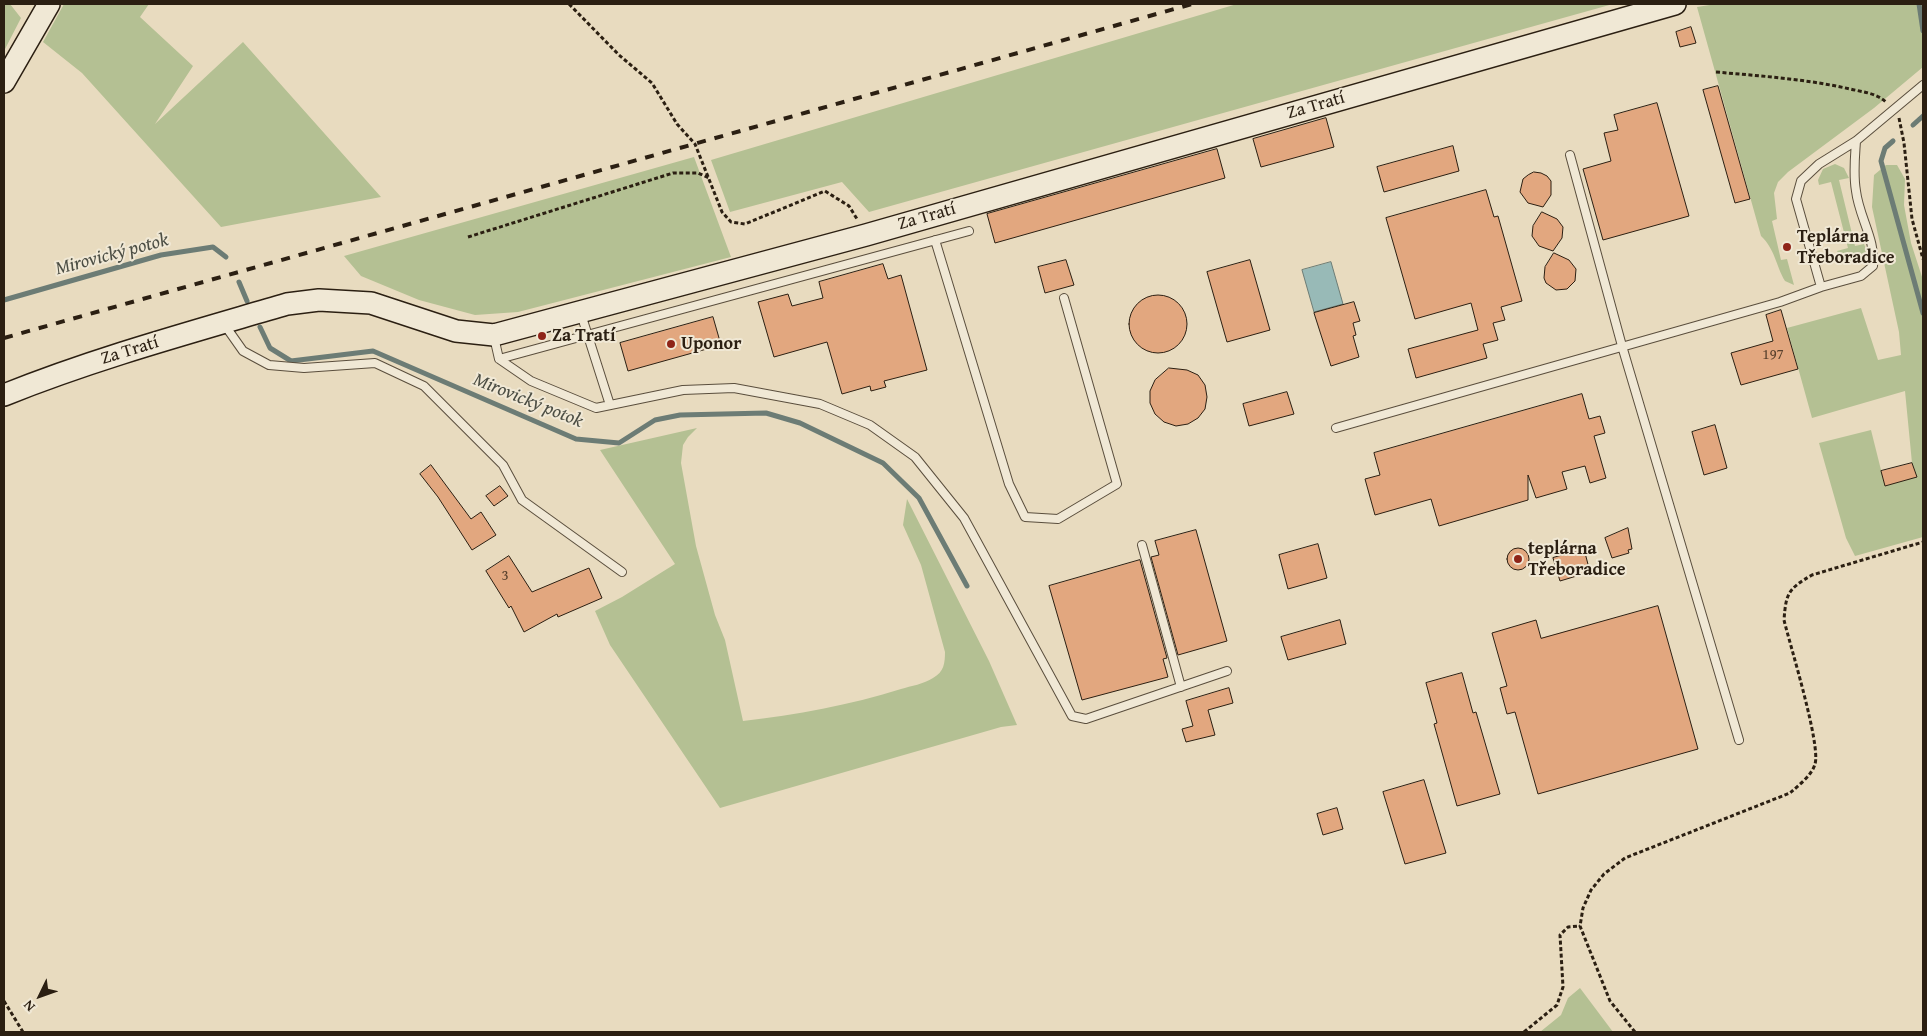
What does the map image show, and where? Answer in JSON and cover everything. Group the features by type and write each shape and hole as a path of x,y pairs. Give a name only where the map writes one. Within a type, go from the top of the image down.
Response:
{"street":[{"path":"4,82 49,4"},
{"name":"Za Tratí","path":"4,395 95,362 223,323 288,304 319,300 371,304 456,331 494,335 866,235 1675,4"}],"lane":[{"path":"1821,287 1796,199 1801,181 1819,164 1856,141 1923,84"},
{"path":"1336,428 1780,302 1821,287 1861,276 1873,266 1874,253 1856,192 1854,164 1856,141"},
{"path":"1570,155 1622,346 1739,740"},
{"path":"499,359 969,231"},
{"path":"935,240 1009,484 1025,517 1058,519 1117,484 1064,298"},
{"path":"580,312 610,405"},
{"path":"223,323 242,351 269,365 304,368 375,363 424,386 502,464 522,500 622,572"},
{"path":"494,335 499,359 531,381 596,408 683,390 734,388 820,404 870,425 915,457 964,518 1072,716 1086,719 1227,671"},
{"path":"1142,545 1181,687"}],"path":[{"path":"569,4 619,55 652,82 677,124 695,144 722,212 731,222 745,224 825,191 849,206 866,235"},
{"path":"1716,72 1782,77 1824,83 1879,96 1894,108 1901,122 1912,219 1923,260"},
{"path":"468,237 673,174 698,172 709,179"},
{"path":"1635,1032 1610,1001 1580,926 1583,908 1591,890 1604,874 1625,858 1790,793 1804,780 1815,764 1815,742 1784,620 1786,599 1796,584 1812,575 1923,542"},
{"path":"1524,1032 1557,1005 1564,987 1560,934 1568,927 1580,926"},
{"path":"4,1001 22,1032"}],"green space":[{"path":"4,4 10,4 21,18 4,51"},
{"path":"64,4 149,4 140,17 193,66 155,124 243,42 381,197 221,227 82,73 43,42"},
{"path":"1237,4 1613,4 869,212 842,182 730,212 711,160"},
{"path":"1716,4 1923,4 1923,67 1874,108 1788,172 1778,182 1774,193 1777,219 1772,221 1781,260 1787,259 1794,285 1785,281 1772,252 1761,236 1697,7"},
{"path":"694,157 731,257 518,312 475,315 419,300 361,276 344,256"},
{"path":"1835,164 1844,168 1849,178 1839,180 1855,246 1864,244 1866,249 1864,256 1855,262 1843,261 1837,251 1848,248 1831,182 1819,185 1818,180 1823,169"},
{"path":"1886,165 1897,165 1905,179 1904,205 1911,243 1923,280 1923,537 1855,556 1846,538 1819,443 1871,430 1885,486 1916,477 1912,463 1905,391 1812,418 1787,328 1861,308 1878,360 1901,355 1899,332 1872,207 1874,175"},
{"path":"697,428 683,445 681,463 696,546 715,615 725,640 743,721 843,705 922,683 940,673 944,663 945,652 921,565 903,525 907,499 989,661 1017,725 1001,727 720,808 610,645 595,611 622,597 675,564 600,450"},
{"path":"1580,988 1613,1032 1540,1032 1561,1015 1568,998"}],"water":[{"path":"1331,262 1343,304 1314,312 1302,270"}],"building":[{"path":"1691,27 1696,43 1680,47 1676,32"},
{"path":"1718,86 1750,199 1735,203 1703,90"},
{"path":"1657,103 1689,216 1603,240 1583,169 1611,161 1604,133 1618,130 1614,115"},
{"path":"1326,118 1334,147 1261,167 1253,139"},
{"path":"1453,146 1459,171 1384,192 1377,167"},
{"path":"1217,149 1225,178 995,243 987,214"},
{"path":"1534,172 1547,176 1551,181 1551,195 1543,207 1528,203 1520,192 1523,179"},
{"path":"1486,190 1494,217 1498,216 1522,301 1501,307 1505,320 1493,323 1498,340 1483,344 1487,358 1416,378 1408,349 1478,330 1471,303 1415,319 1386,218"},
{"path":"1542,212 1557,219 1563,227 1562,238 1553,251 1539,246 1532,236 1533,226"},
{"path":"1554,253 1569,260 1576,269 1575,281 1567,289 1556,290 1546,283 1544,278 1545,267"},
{"path":"1066,260 1074,285 1045,293 1038,267"},
{"path":"1250,260 1270,330 1227,342 1207,272"},
{"path":"883,264 888,279 901,275 927,370 884,381 886,387 871,391 870,386 842,394 827,342 774,357 758,302 788,294 792,306 823,298 819,282"},
{"path":"1158,295 1169,297 1182,308 1187,324 1185,335 1174,348 1158,353 1147,351 1134,340 1129,324 1131,313 1142,300"},
{"path":"1354,302 1360,321 1353,323 1356,335 1353,336 1359,357 1331,366 1314,313"},
{"path":"1781,310 1798,369 1741,385 1731,353 1773,341 1766,315"},
{"name":"Uponor","path":"713,317 721,345 628,371 620,343"},
{"path":"1169,368 1187,370 1198,375 1205,385 1207,397 1205,409 1198,418 1188,424 1176,426 1164,422 1155,414 1150,403 1150,391 1155,380"},
{"path":"1287,392 1294,414 1249,426 1243,404"},
{"path":"1582,394 1589,419 1600,416 1605,433 1594,436 1606,478 1590,483 1585,466 1562,472 1567,489 1536,498 1528,475 1528,500 1439,526 1431,499 1375,515 1365,479 1380,475 1374,453"},
{"path":"1715,425 1727,468 1704,475 1692,432"},
{"path":"1912,463 1917,477 1885,486 1881,471"},
{"path":"431,465 471,519 481,512 496,535 472,550 438,497 420,474"},
{"path":"500,486 508,496 494,506 486,496"},
{"path":"1628,528 1632,549 1628,550 1629,553 1612,558 1605,538"},
{"path":"1196,530 1227,641 1178,655 1151,557 1159,555 1155,541"},
{"path":"1318,544 1327,578 1288,589 1279,555"},
{"name":"teplárna Třeboradice","path":"1518,548 1526,551 1529,559 1526,567 1518,570 1510,567 1507,559 1510,551"},
{"path":"1584,549 1590,572 1560,581 1553,558"},
{"path":"509,556 532,592 589,568 602,598 558,617 557,614 524,632 511,606 509,608 486,571"},
{"path":"1140,560 1167,658 1163,659 1168,677 1082,700 1049,586"},
{"path":"1658,606 1698,749 1538,794 1515,712 1507,714 1500,688 1507,686 1492,633 1536,620 1541,638"},
{"path":"1340,620 1346,644 1288,660 1281,637"},
{"path":"1462,673 1473,713 1476,712 1500,794 1457,806 1434,724 1437,723 1426,683"},
{"path":"1229,688 1233,703 1208,710 1215,735 1186,742 1182,729 1193,726 1186,701"},
{"path":"1424,780 1446,853 1405,864 1383,792"},
{"path":"1337,808 1343,829 1323,835 1317,814"}],"waterway":[{"path":"1919,4 1923,31"},
{"path":"1913,125 1923,116"},
{"path":"1893,141 1885,148 1881,161 1923,313"},
{"name":"Mirovický potok","path":"4,300 161,255 213,247 226,257"},
{"name":"Mirovický potok","path":"239,282 247,301"},
{"name":"Mirovický potok","path":"260,327 270,348 291,361 373,351 576,439 619,443 655,420 680,415 766,413 800,423 883,463 919,498 967,586"}],"railway":[{"path":"4,338 1192,4"}],"place":[{"name":"Teplárna Třeboradice","path":"1787,247"},
{"name":"Za Tratí","path":"542,336"},
{"name":"Uponor","path":"671,344"},
{"name":"teplárna Třeboradice","path":"1518,559"}]}
